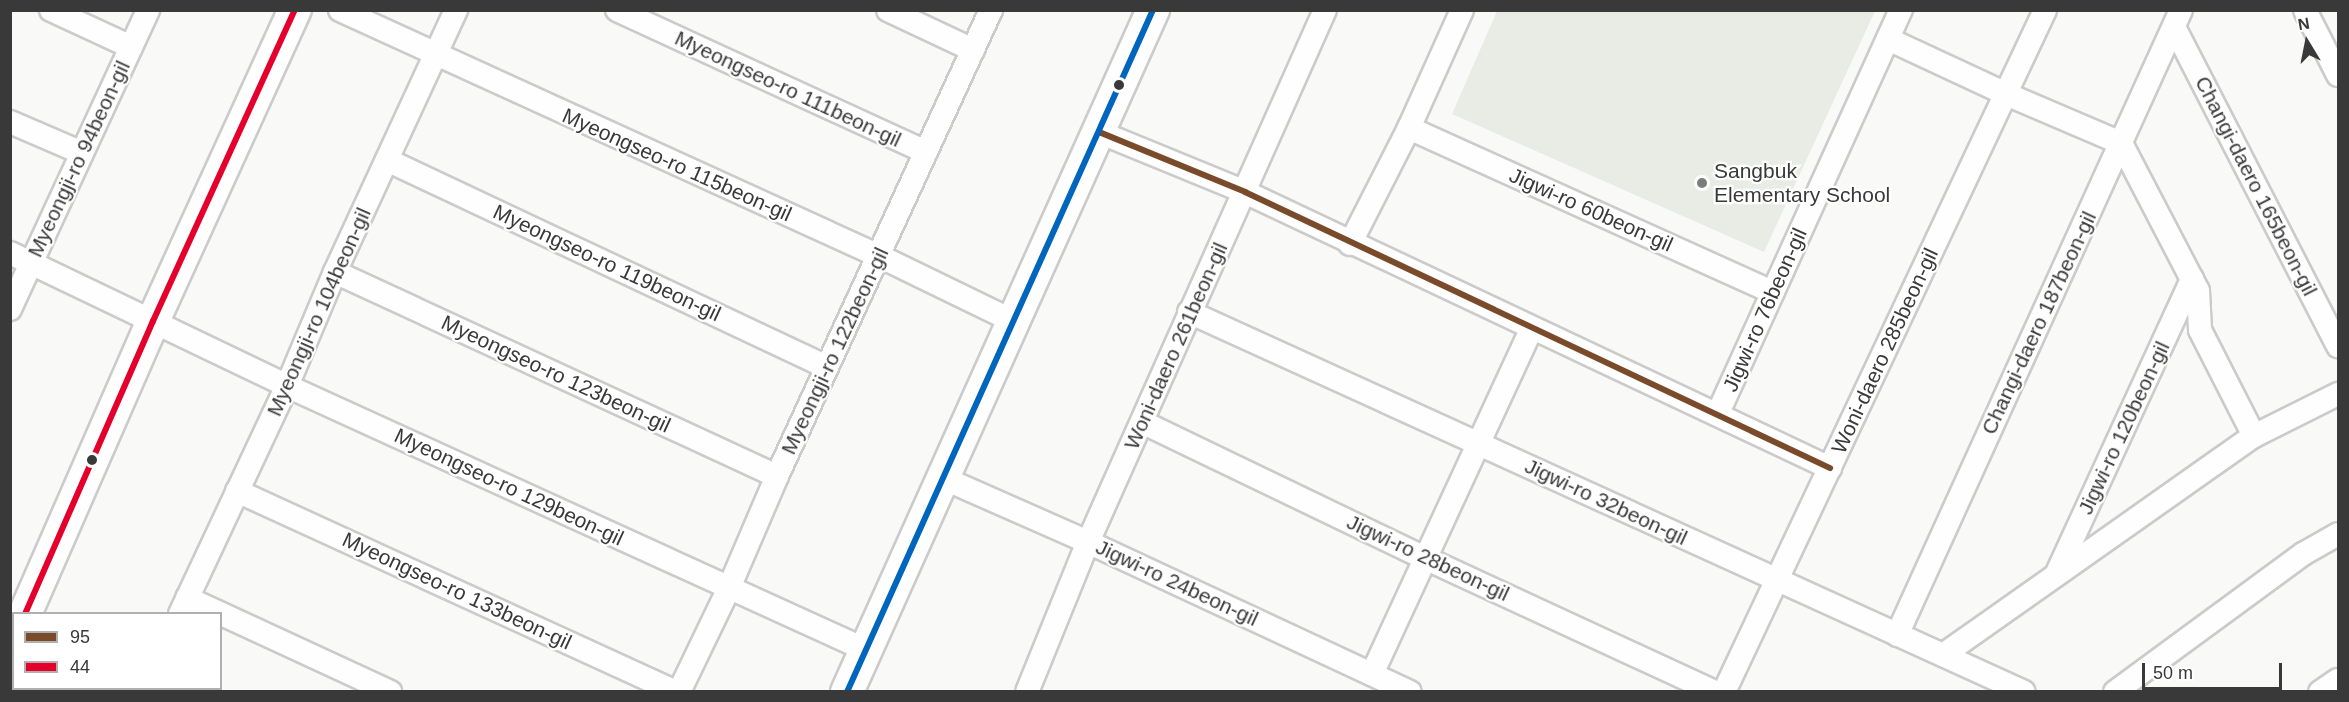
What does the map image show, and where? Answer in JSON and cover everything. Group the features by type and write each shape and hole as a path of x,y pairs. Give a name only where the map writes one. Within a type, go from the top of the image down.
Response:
{"street":[{"path":"51,10 131,47"},
{"name":"Myeongji-ro 94beon-gil","path":"10,309 148,10"},
{"path":"26,612 153,321 295,10"},
{"name":"Myeongseo-ro 115beon-gil","path":"340,10 879,256 1013,321"},
{"name":"Myeongji-ro 104beon-gil","path":"184,606 287,386 335,272 456,10"},
{"name":"Myeongseo-ro 111beon-gil","path":"617,10 926,152"},
{"path":"888,10 973,50"},
{"name":"Myeongji-ro 122beon-gil","path":"678,692 729,588 777,476 991,10"},
{"path":"847,692 1153,10"},
{"name":"Woni-daero 261beon-gil","path":"1035,689 1088,542 1325,10"},
{"path":"1350,244 1409,128 1462,10"},
{"name":"Jigwi-ro 76beon-gil","path":"1718,413 1901,10"},
{"name":"Woni-daero 285beon-gil","path":"1724,692 2045,10"},
{"path":"2305,10 2338,75"},
{"name":"Changi-daero 187beon-gil","path":"1897,635 2178,19"},
{"name":"Changi-daero 165beon-gil","path":"2178,19 2338,346"},
{"path":"1888,39 2006,94 2121,143"},
{"path":"10,122 82,153"},
{"name":"Jigwi-ro 60beon-gil","path":"1409,128 1773,292"},
{"path":"1099,132 1245,192 1350,244 1718,413 1830,468"},
{"name":"Jigwi-ro 120beon-gil","path":"2121,143 2198,291 2200,330 2254,436"},
{"name":"Myeongseo-ro 119beon-gil","path":"387,160 827,367"},
{"name":"Myeongseo-ro 129beon-gil","path":"10,254 287,386 866,650"},
{"name":"Myeongseo-ro 123beon-gil","path":"335,272 777,476"},
{"name":"Jigwi-ro 120beon-gil","path":"2056,576 2192,279"},
{"name":"Jigwi-ro 32beon-gil","path":"1189,312 2024,692"},
{"path":"1372,674 1480,445 1532,328"},
{"name":"Jigwi-ro 120beon-gil","path":"1943,655 2254,436 2338,394"},
{"name":"Jigwi-ro 28beon-gil","path":"1142,422 1427,559 1716,692"},
{"name":"Jigwi-ro 24beon-gil","path":"943,478 1088,542 1410,692"},
{"name":"Myeongseo-ro 133beon-gil","path":"237,491 678,692"},
{"path":"2115,692 2303,554 2338,534"},
{"path":"184,606 198,612"},
{"path":"222,622 390,692"},
{"path":"2320,692 2338,680"}],"shaded area":[{"name":"Sangbuk Elementary School","path":"1497,10 1875,11 1764,252 1452,114"}],"transit line":[{"name":"44","path":"26,612 153,321 295,10"},
{"path":"847,692 1153,10"},
{"name":"95","path":"1099,132 1245,192 1830,468"}],"place":[{"name":"Sangbuk Elementary School","path":"1702,183"}]}
